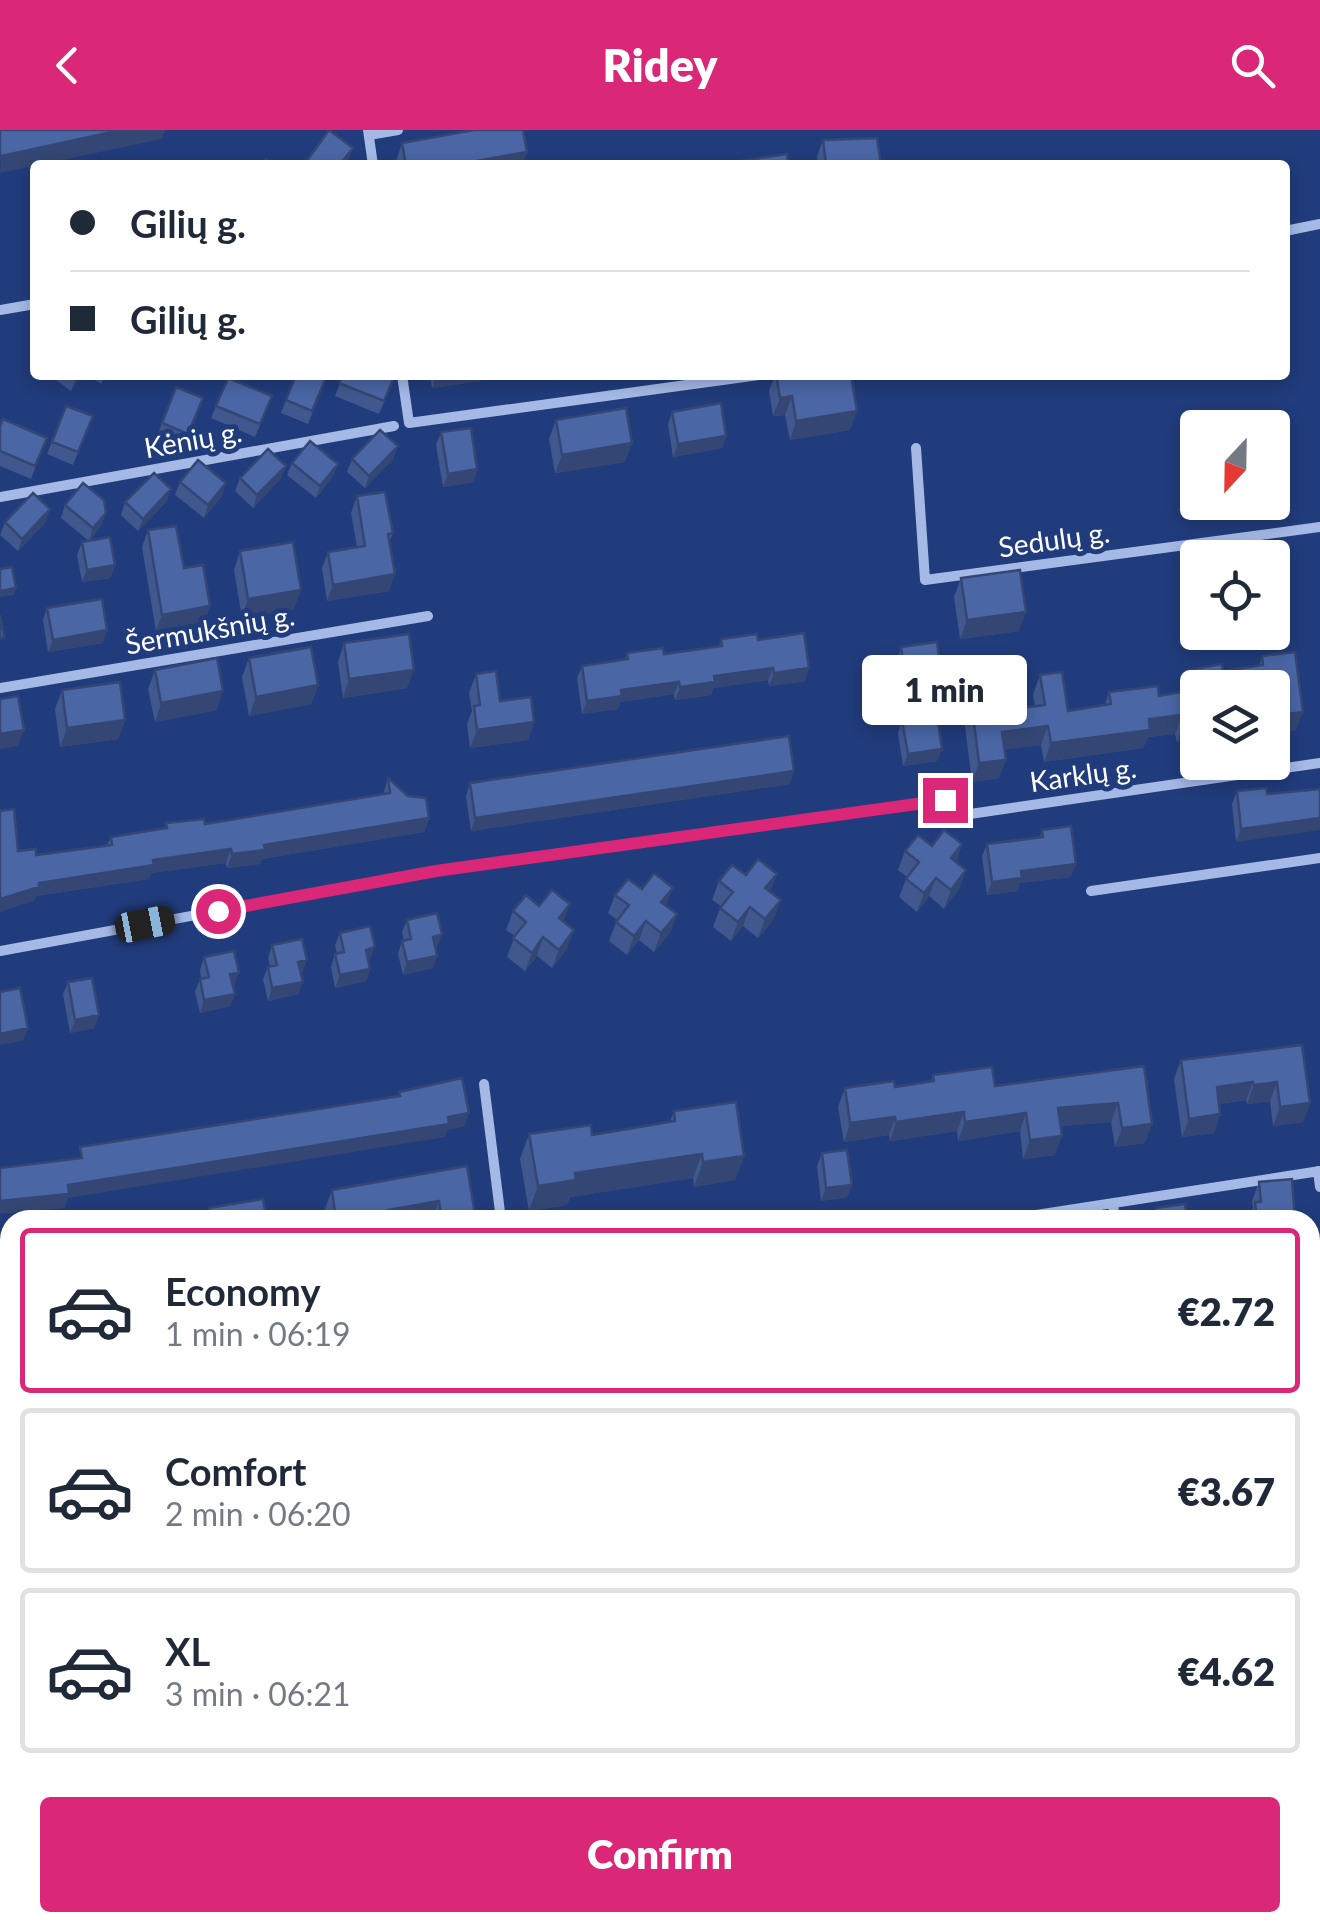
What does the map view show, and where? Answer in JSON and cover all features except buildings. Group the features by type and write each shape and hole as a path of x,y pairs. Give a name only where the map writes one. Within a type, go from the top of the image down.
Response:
{"street":[{"path":"371,160 368,133 398,130"},
{"path":"1290,230 1320,224"},
{"path":"0,310 30,305"},
{"path":"403,380 410,423 723,380"},
{"name":"Kėnių g.","path":"0,498 394,426"},
{"name":"Sedulų g.","path":"916,448 925,580 1320,527"},
{"name":"Šermukšnių g.","path":"0,688 428,616"},
{"name":"Karklų g.","path":"970,814 1320,762"},
{"path":"0,952 436,871 945,800"},
{"path":"1091,890 1320,858"},
{"path":"484,1084 500,1210"},
{"path":"1072,1210 1319,1171 1320,1187"},
{"path":"1113,1204 1114,1210"}],"route":[{"path":"218,911 436,871 945,800"}]}
